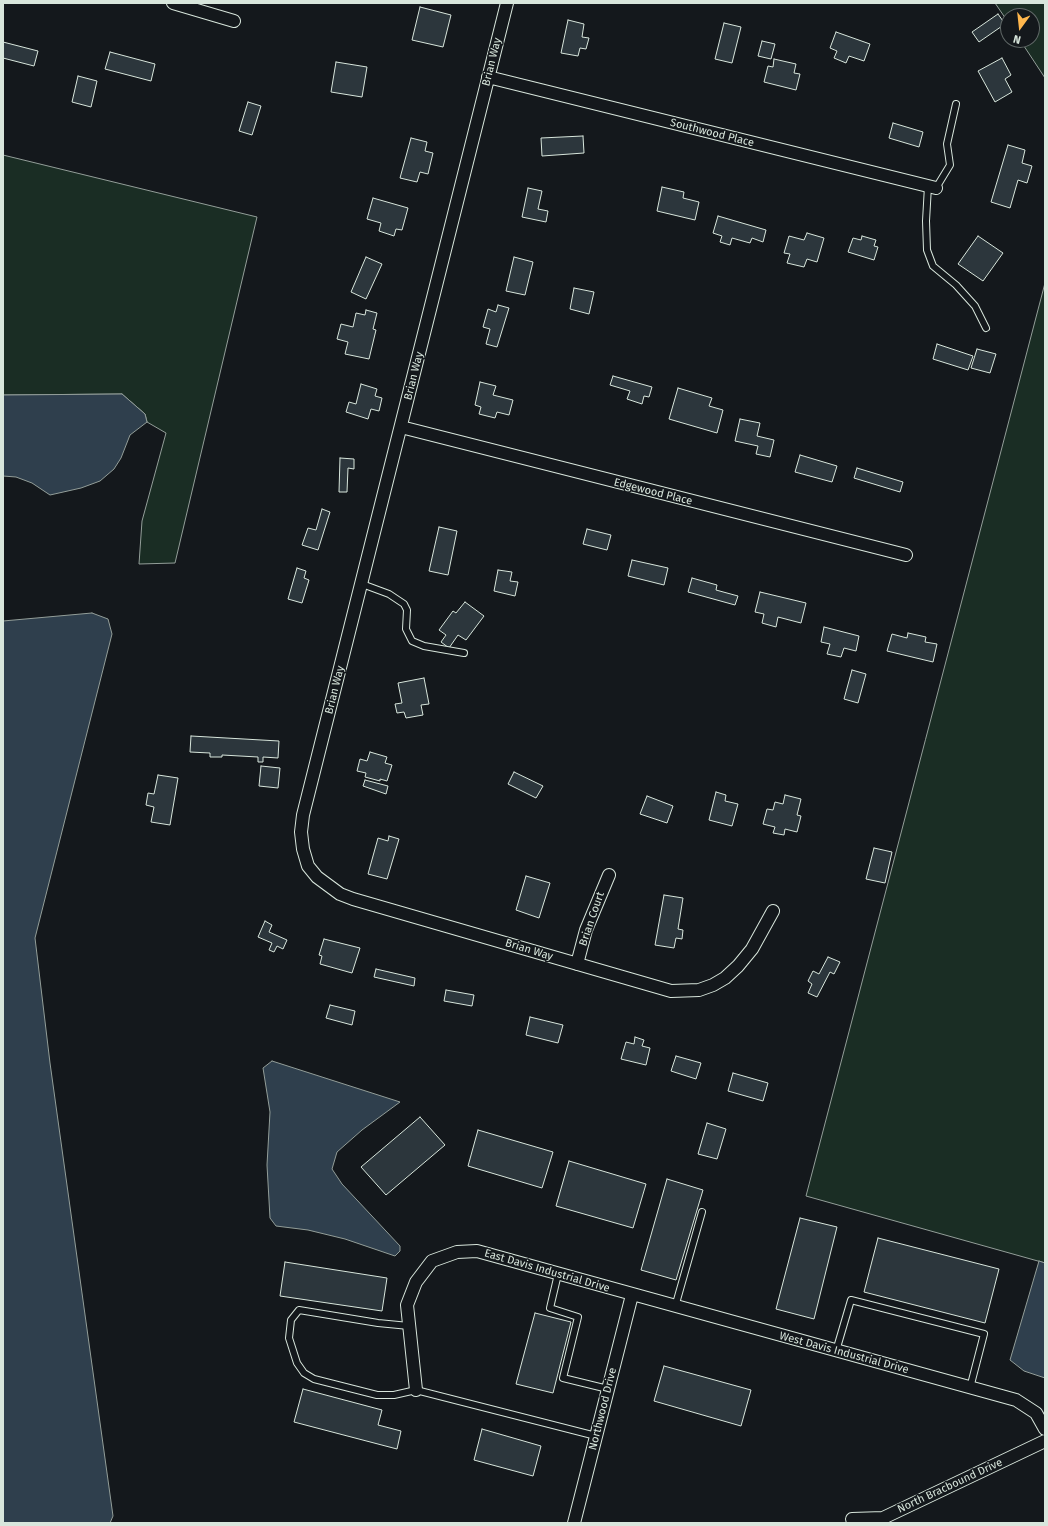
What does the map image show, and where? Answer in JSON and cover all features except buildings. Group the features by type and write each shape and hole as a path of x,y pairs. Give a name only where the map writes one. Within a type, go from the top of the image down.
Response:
{"street":[{"path":"173,3 234,21"},
{"name":"Brian Way","path":"507,3 303,815 301,832 303,849 308,866 328,886 353,899 671,991 699,990 713,985 725,978 738,966 752,949 773,911"},
{"name":"Southwood Place","path":"488,77 932,187"},
{"name":"Edgewood Place","path":"401,427 906,555"},
{"name":"Brian Court","path":"577,964 586,930 609,875"},
{"name":"East Davis Industrial Drive","path":"416,1390 408,1305 416,1282 432,1261 457,1252 477,1251 632,1295"},
{"name":"West Davis Industrial Drive","path":"632,1295 1016,1400 1036,1413 1045,1429"},
{"name":"Northwood Drive","path":"574,1523 632,1295"},
{"name":"North Bracbound Drive","path":"852,1519 882,1518 1045,1441"}],"lane":[{"path":"956,104 948,144 950,165 932,187 926,221 927,250 933,266 956,285 975,306 986,328"},
{"path":"362,584 389,594 404,604 407,610 406,629 412,641 424,646 464,653"},
{"path":"675,1307 702,1212"},
{"path":"558,1274 550,1308 578,1317 563,1378 608,1389"},
{"path":"836,1351 851,1300 984,1334 970,1388"},
{"path":"409,1326 378,1323 299,1310 291,1320 289,1338 297,1363 304,1373 314,1378 377,1395 394,1395 416,1390 596,1436"}],"green space":[{"path":"995,3 1045,3 1045,78 1025,48 1040,48 1040,8 1000,8 1000,10"},
{"path":"3,155 257,217 175,563 139,564 142,521 166,433 147,422 145,414 122,394 3,395"},
{"path":"1045,283 1045,1263 806,1196"}],"water":[{"path":"122,394 145,414 147,422 130,435 121,458 114,469 100,481 81,488 50,495 32,483 16,477 3,476 3,395"},
{"path":"92,613 108,619 112,634 35,938 50,1063 113,1516 110,1523 3,1523 3,621"},
{"path":"272,1061 400,1102 362,1130 337,1152 332,1169 342,1184 400,1246 400,1251 395,1256 345,1239 308,1230 276,1226 270,1218 267,1165 270,1112 263,1068"},
{"path":"1039,1261 1045,1263 1045,1378 1024,1371 1010,1360"}]}
